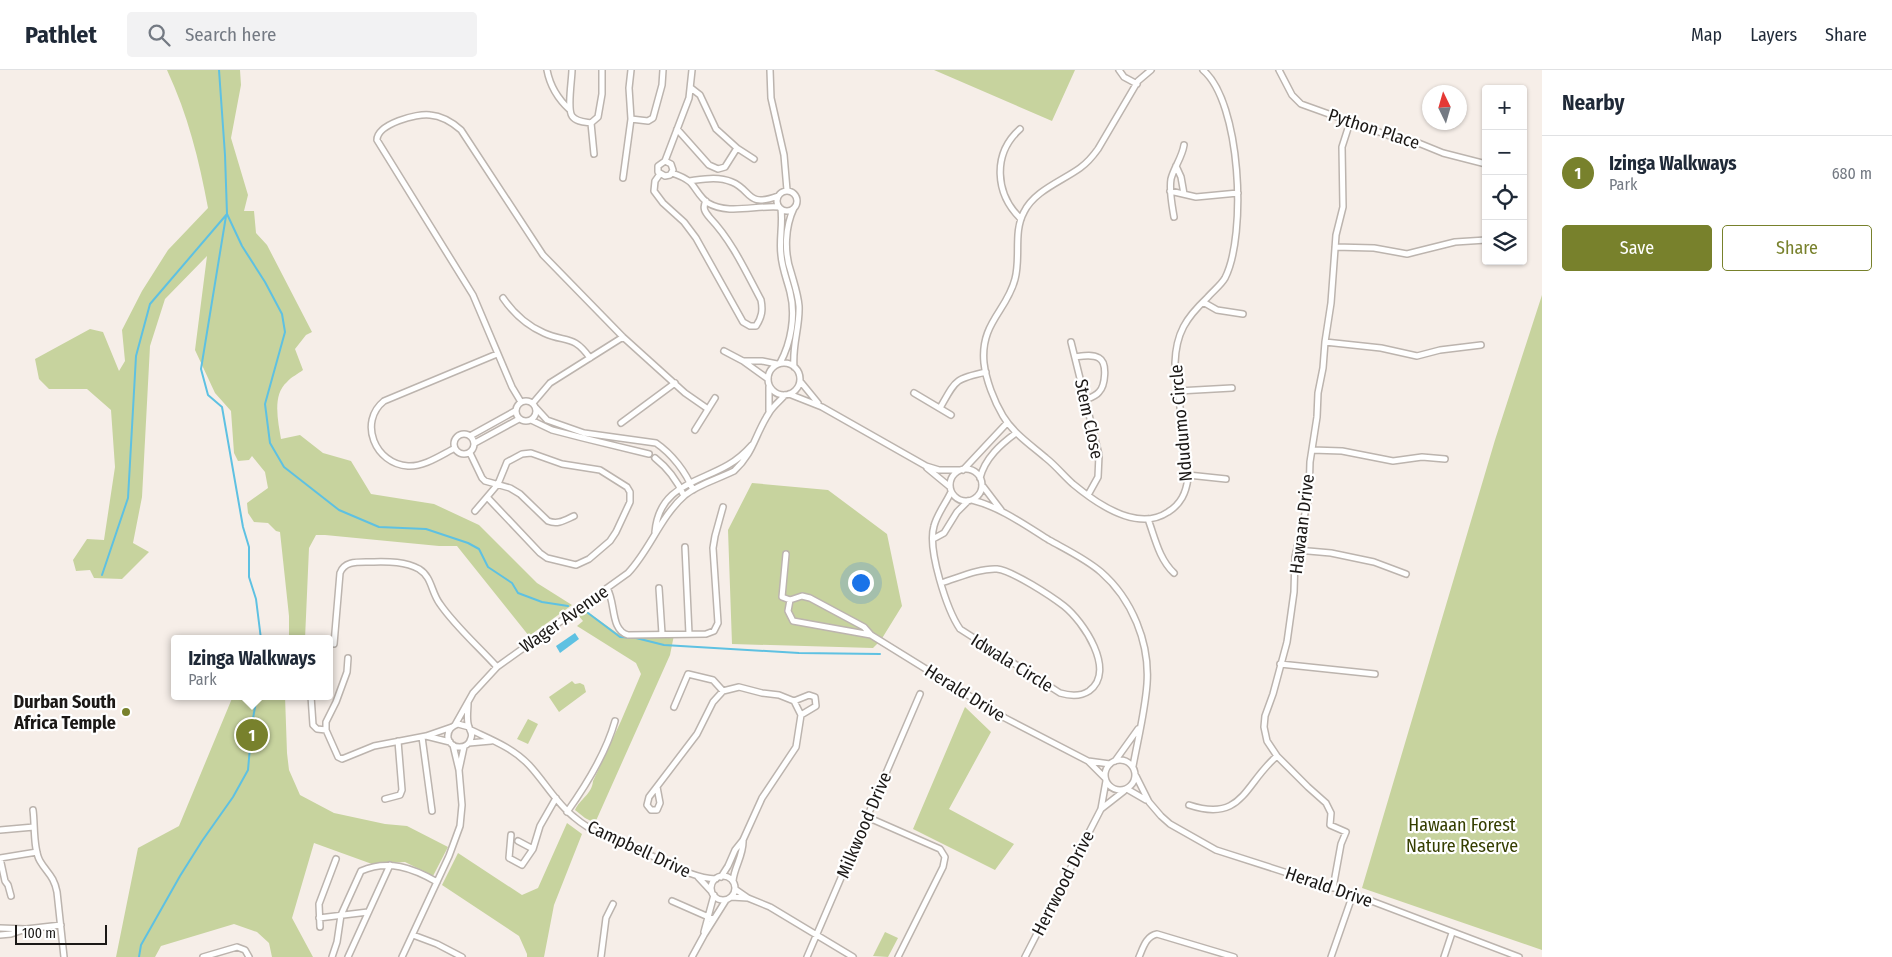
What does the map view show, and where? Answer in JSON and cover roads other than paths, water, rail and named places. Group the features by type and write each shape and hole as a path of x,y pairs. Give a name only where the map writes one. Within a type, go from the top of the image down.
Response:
{"street":[{"path":"546,70 560,101 570,110"},
{"path":"572,70 570,110 572,116 579,121 591,123"},
{"path":"591,123 598,117 602,94 602,70"},
{"path":"624,178 631,119 629,88 631,70"},
{"path":"631,119 648,121 653,118 662,85 663,70"},
{"path":"692,70 691,88 665,161 658,166 660,174 655,181 654,192 684,222 696,238 743,322 750,326 756,326 760,320 762,300 722,231 704,211 703,206 706,201"},
{"path":"770,70 771,98 784,156 787,190"},
{"path":"1119,70 1124,77 1136,84"},
{"name":"Ndudumo Circle","path":"1150,70 1136,84 1098,149 1090,159 1035,198 1024,212 1018,230 1017,270 1014,282 991,322 984,348 986,372 998,407 1007,423 1016,433 1088,495 1118,514 1131,518 1148,519 1166,514 1184,497 1188,475 1175,363 1175,348 1189,316 1218,286 1229,268 1236,229 1238,193 1228,118 1215,82 1203,70"},
{"name":"Python Place","path":"1279,70 1292,95 1300,104 1390,136 1422,144 1442,153 1482,163"},
{"path":"691,88 700,95 716,129 737,148 754,159"},
{"path":"521,402 512,387 472,296 377,140 378,133 381,130 406,118 419,114 438,116 461,130 543,255 623,337 675,384 708,409"},
{"name":"Hawaan Drive","path":"1333,888 1341,844 1346,832 1330,825 1331,813 1326,803 1277,756 1267,742 1264,727 1265,716 1273,694 1288,634 1294,592 1296,550 1308,506 1312,450 1331,302 1335,247 1344,199 1342,147 1350,122"},
{"path":"591,123 594,154"},
{"path":"677,129 709,165 718,169 725,167 737,148"},
{"path":"1020,129 1011,137 1005,147 1001,165 1001,176 1003,192 1009,205 1021,218"},
{"path":"1174,216 1170,191 1171,181 1182,156 1184,145"},
{"path":"665,161 673,166 672,173"},
{"path":"1176,166 1181,177 1184,194"},
{"path":"660,174 665,176 672,173 689,181 706,201 728,209 764,206 789,211 794,208"},
{"path":"689,181 712,178 724,179 735,183 750,198 767,200 787,190 793,192 796,197 797,203 789,222 787,251 799,304 799,323 793,347 794,367 800,381 822,407"},
{"path":"1170,191 1196,197 1238,193"},
{"path":"769,411 768,382 770,370 779,364 787,348 793,313 790,293 780,256 782,219 777,202 778,196"},
{"path":"1335,247 1374,248 1407,254 1455,242 1482,240"},
{"path":"503,298 512,311 528,324 557,338 575,342 582,347 590,358"},
{"path":"1202,302 1222,312 1243,314"},
{"path":"515,412 519,419 525,422 531,420 535,416 534,405 550,383 623,337"},
{"name":"Stem Close","path":"1071,342 1100,462 1098,476 1088,495"},
{"path":"1325,342 1388,349 1410,356 1440,350 1481,346"},
{"path":"724,351 743,361 768,382 775,392 787,394 822,407 926,466 939,470 971,470 976,472 1003,513"},
{"path":"455,448 423,464 414,466 402,465 379,450 372,436 370,421 379,405 384,401 497,354"},
{"path":"1075,357 1093,356 1102,360 1104,364 1102,388 1096,395 1085,400"},
{"path":"743,361 785,363 794,367"},
{"path":"940,408 957,381 963,377 986,372"},
{"path":"754,442 769,411 787,394 796,389 800,381"},
{"path":"621,423 675,384"},
{"path":"1178,391 1232,388"},
{"path":"914,393 951,415"},
{"path":"695,430 715,398"},
{"path":"470,436 515,412 521,402 527,401 534,405 547,420 584,433 656,443 666,449 690,482 693,490"},
{"path":"475,443 519,419"},
{"path":"531,420 552,430 649,454"},
{"path":"933,539 934,525 951,490 952,477 1007,423"},
{"path":"933,539 944,532 957,512 980,492 987,461 1005,441 1016,433"},
{"path":"465,434 470,436 475,443 474,449 470,453 461,454 455,448 454,442 459,435 465,434"},
{"name":"Wager Avenue","path":"655,532 661,510 680,488 727,466 742,455 754,442"},
{"name":"Wager Avenue","path":"453,726 480,685 497,667 628,574 646,550 655,532 670,511 684,496 734,470 748,457 754,442"},
{"path":"1312,450 1342,451 1393,461 1422,457 1445,459"},
{"path":"470,453 482,478 510,488 520,494 548,521 560,522 574,516"},
{"path":"475,511 487,496 498,484 507,462 522,454 531,453 562,464 600,470 627,487 630,492 630,502 610,542 589,559 576,565 547,558 540,553 487,496"},
{"path":"655,458 664,464 677,479 684,496"},
{"path":"926,466 958,499 986,504 1090,563 1100,571 1122,596 1138,626 1146,658 1147,684 1133,766 1136,776 1133,784 1126,790 1116,790 1105,780 1105,773 1134,737 1140,724"},
{"path":"1188,475 1226,479"},
{"path":"607,588 613,601 619,631 628,635 711,633 717,627 714,542 723,507"},
{"path":"1148,519 1162,559 1166,566 1174,573"},
{"name":"Idwala Circle","path":"933,539 935,562 942,583 956,623 960,629 1060,693 1080,695 1097,684 1100,666 1092,643 1064,606 1012,574 998,569 980,571 942,583"},
{"path":"685,546 689,634"},
{"path":"1296,550 1331,553 1374,562 1406,574"},
{"name":"Herald Drive","path":"786,554 782,597 790,600 802,596 810,598 864,627 871,635 1005,718 1088,761 1105,780"},
{"path":"334,644 340,573 344,565 348,563 391,562 420,570 430,579 433,592 441,606 497,667"},
{"path":"658,588 662,634"},
{"name":"Herald Drive","path":"790,600 788,611 793,620 871,635"},
{"path":"348,658 347,672 336,702 327,718 326,730 338,757 342,759 365,749 424,736 462,724 470,729"},
{"path":"1280,664 1375,674"},
{"path":"674,707 688,674 713,680 724,691"},
{"path":"657,787 697,734 713,702 724,691 739,687 779,695 794,701 801,715 796,747 762,798 743,840 712,885 711,918 692,957"},
{"name":"Milkwood Drive","path":"807,957 920,694"},
{"path":"794,701 809,695 816,699 816,706 801,715"},
{"path":"311,700 313,725 317,729 326,730"},
{"path":"458,770 472,737 468,703"},
{"path":"568,812 593,772 615,721"},
{"path":"402,957 437,882 460,826 462,805 458,770 448,734 453,726"},
{"name":"Campbell Drive","path":"470,729 510,749 528,764 568,812 596,832 698,876"},
{"path":"424,736 451,743 458,747 494,741"},
{"path":"424,736 432,811"},
{"path":"385,799 400,795 402,790 398,741"},
{"path":"1189,805 1201,809 1217,810 1242,799 1267,765 1277,756"},
{"path":"1112,762 1125,760 1133,766"},
{"name":"Herald Drive","path":"1088,761 1112,762"},
{"name":"Herald Drive","path":"1136,776 1149,802 1170,824 1216,850 1353,894 1519,957"},
{"name":"Herrwood Drive","path":"1025,957 1101,809 1105,780"},
{"name":"Herald Drive","path":"1126,790 1149,802"},
{"name":"Herrwood Drive","path":"1101,809 1126,790"},
{"path":"511,834 509,856 520,865 524,864 533,849 540,826 556,798"},
{"path":"33,810 37,852 40,861 55,883 64,957"},
{"path":"867,817 940,849 945,857 943,867 898,957"},
{"path":"0,830 34,826"},
{"path":"743,840 742,853 735,870 733,882 735,889 748,898 770,907 853,957"},
{"path":"518,841 533,849"},
{"path":"11,896 5,881 0,858 37,852"},
{"path":"320,927 319,904 336,859"},
{"path":"332,957 341,915 361,871 390,865 406,866 437,882"},
{"path":"348,957 390,865"},
{"path":"698,876 728,877 733,882"},
{"path":"698,876 719,899 748,898"},
{"path":"711,918 735,889"},
{"path":"1331,957 1353,894"},
{"path":"672,901 711,918"},
{"path":"601,957 606,918 613,904"},
{"path":"319,918 368,912"},
{"path":"0,928 26,929 61,926"},
{"path":"0,935 12,934 26,929"},
{"path":"1444,957 1452,933"},
{"path":"1139,957 1148,939 1151,935 1156,934 1234,957"},
{"path":"413,935 437,944 462,957"},
{"path":"203,957 237,947 245,950 249,957"}],"water":[{"path":"575,633 579,639 560,653 556,646"}],"waterway":[{"path":"102,575 128,498 136,356 150,304 227,214 219,70"},
{"path":"227,214 242,246 265,282 282,314 285,332 265,404 270,443 284,467 339,510 379,527 426,529 468,543 479,549 488,567 512,583 518,593 542,602 568,606"},
{"path":"226,216 201,369 208,395 222,407 243,527 249,547 249,577 256,599 260,635"},
{"path":"588,613 620,637 636,638 664,645 799,653 880,654"},
{"path":"139,957 141,945 180,876 233,797 248,770 256,700"}],"place":[{"name":"Durban South Africa Temple","path":"126,712"},
{"name":"Izinga Walkways","path":"252,735"}],"park label":[{"name":"Hawaan Forest Nature Reserve","path":"1462,835"}]}
